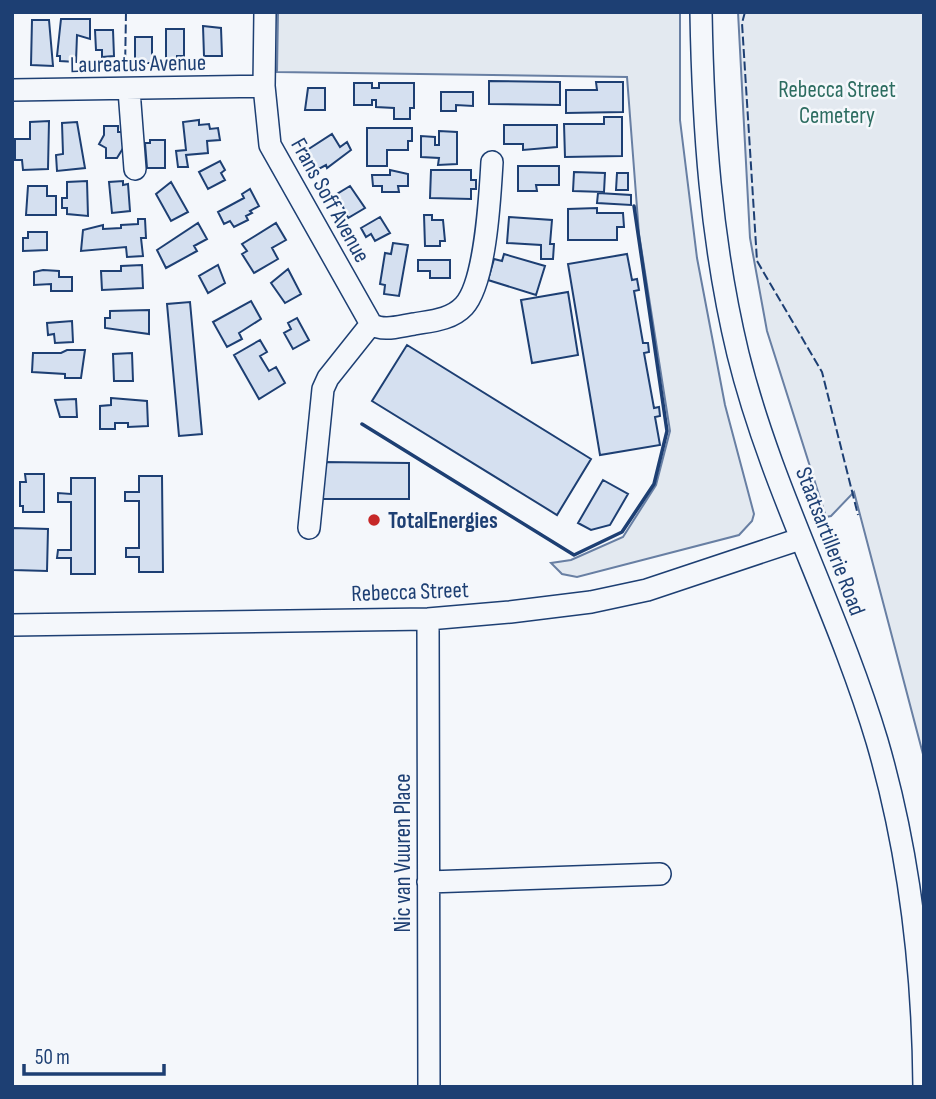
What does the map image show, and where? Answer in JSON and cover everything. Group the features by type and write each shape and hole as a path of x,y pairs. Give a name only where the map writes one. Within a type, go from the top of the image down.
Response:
{"street":[{"name":"Frans Soff Avenue","path":"265,12 264,86 270,145 371,324"},
{"name":"Staatsartillerie Road","path":"701,12 703,117 714,229 738,355 800,540 842,641 877,741 908,874 923,1010 924,1087"},
{"name":"Laureatus Avenue","path":"12,90 264,86"},
{"path":"129,90 135,169"},
{"path":"309,527 314,455 322,397 328,378 371,324 384,328 440,320 466,304 474,288 487,230 492,162"},
{"name":"Rebecca Street","path":"12,625 428,619 521,611 614,597 705,573 800,540"},
{"name":"Nic van Vuuren Place","path":"428,619 429,1087"},
{"path":"428,882 660,874"}],"green space":[{"path":"278,12 680,12 680,120 697,258 725,405 754,514 752,521 739,535 577,577 562,574 551,563 571,560 623,537 656,485 670,431 639,234 627,77 277,72"},
{"name":"Rebecca Street Cemetery","path":"738,12 924,12 924,758 854,492 831,516 826,517 767,331 750,238"}],"building":[{"path":"61,19 90,19 90,39 77,35 76,62 60,61 60,56 57,56"},
{"path":"32,20 49,20 53,66 31,65"},
{"path":"203,26 221,28 222,56 204,56"},
{"path":"166,29 184,29 184,56 177,56 177,60 166,60"},
{"path":"95,30 113,30 114,56 102,57 102,50 96,50"},
{"path":"135,37 152,37 152,63 135,63"},
{"path":"489,81 560,82 560,105 489,104"},
{"path":"596,82 623,82 623,112 566,113 566,90 597,90"},
{"path":"354,83 372,83 372,88 379,88 379,83 414,83 414,108 410,108 410,119 394,119 394,108 376,107 376,100 372,100 372,105 354,105"},
{"path":"308,88 325,88 325,110 305,110"},
{"path":"441,92 473,92 473,106 456,105 456,111 441,111"},
{"path":"604,117 622,117 622,156 565,157 564,124 604,124"},
{"path":"199,120 199,125 209,124 210,129 218,128 220,140 207,141 208,153 186,155 188,167 178,167 176,151 186,150 183,122"},
{"path":"49,121 48,169 23,170 22,160 15,160 15,139 30,139 30,122"},
{"path":"77,122 85,168 57,171 56,155 63,154 62,123"},
{"path":"504,125 557,125 557,147 523,150 523,144 504,144"},
{"path":"104,126 118,126 118,132 125,132 125,145 117,158 106,158 106,148 99,144 104,135"},
{"path":"367,128 412,128 412,141 408,141 408,150 387,150 387,166 367,166"},
{"path":"439,131 457,132 457,164 438,165 439,158 421,157 421,136 435,137 435,145 439,145"},
{"path":"332,134 340,147 347,142 351,150 327,168 326,165 315,171 304,152"},
{"path":"150,140 165,140 165,168 147,168 145,143 150,143"},
{"path":"220,161 225,170 221,173 225,180 208,189 199,172"},
{"path":"518,166 559,166 559,185 536,185 537,191 518,191"},
{"path":"390,170 408,174 408,186 398,186 399,192 382,192 382,186 373,186 372,175 390,175"},
{"path":"431,170 471,170 471,180 476,180 476,189 471,189 471,199 430,198"},
{"path":"574,172 605,173 604,192 573,191"},
{"path":"617,173 628,173 628,190 616,190"},
{"path":"87,181 88,216 67,214 67,208 62,208 62,198 67,198 67,182"},
{"path":"123,181 123,185 128,184 130,211 112,213 109,182"},
{"path":"171,182 188,212 171,221 156,194"},
{"path":"28,186 47,186 47,196 56,196 56,215 26,215"},
{"path":"350,186 365,208 348,218 337,194"},
{"path":"250,189 259,206 246,216 248,220 234,227 230,221 224,224 218,212 244,198 242,194"},
{"path":"598,193 631,195 631,205 597,203"},
{"path":"597,208 597,213 623,213 624,227 617,227 617,240 568,240 568,209"},
{"path":"424,215 432,215 432,220 443,220 445,241 440,241 440,246 425,246"},
{"path":"380,217 390,233 375,241 371,234 366,237 361,228"},
{"path":"509,217 552,220 550,244 554,244 553,259 541,259 541,245 507,243"},
{"path":"138,219 145,219 146,238 141,238 143,256 127,257 126,247 81,251 83,230 103,225 103,229 121,228 121,225 138,224"},
{"path":"198,223 207,239 194,246 197,251 166,268 157,250"},
{"path":"276,223 286,240 272,248 278,259 254,273 242,254 247,251 242,244"},
{"path":"28,232 47,232 47,250 23,251 23,238 28,238"},
{"path":"393,243 408,245 399,296 384,294 385,285 380,284 385,253 391,254"},
{"path":"504,254 545,266 536,295 488,280 494,259 502,261"},
{"path":"627,254 632,280 637,279 639,290 634,291 643,343 648,343 649,352 644,353 654,408 659,407 660,416 655,417 660,445 600,455 568,264"},
{"path":"418,260 450,260 450,278 430,278 430,271 418,271"},
{"path":"142,265 143,288 102,290 101,271 121,271 121,266"},
{"path":"218,265 225,283 208,293 199,276"},
{"path":"288,269 301,294 285,303 271,283"},
{"path":"59,271 59,277 72,277 72,291 51,291 51,284 34,285 34,272"},
{"path":"568,292 578,355 532,363 521,300"},
{"path":"251,301 261,319 239,333 242,339 227,347 213,322"},
{"path":"190,302 202,434 179,436 167,304"},
{"path":"149,310 149,334 105,328 105,318 110,318 110,311"},
{"path":"297,318 309,340 293,349 284,333 291,329 288,323"},
{"path":"72,321 73,342 55,343 54,334 48,335 47,323"},
{"path":"260,340 267,352 260,356 269,371 276,367 285,383 259,399 234,355"},
{"path":"407,345 591,459 557,515 372,401"},
{"path":"67,350 85,350 81,378 32,372 33,353 61,353"},
{"path":"132,353 133,381 114,381 113,354"},
{"path":"111,398 147,401 148,426 128,427 128,423 115,423 115,429 100,429 100,406 111,405"},
{"path":"76,399 77,417 60,417 55,400"},
{"path":"323,462 409,463 409,499 323,499"},
{"path":"25,474 44,474 44,512 23,512 23,506 20,506 20,482 26,482"},
{"path":"139,476 162,476 163,572 139,572 139,557 126,557 126,548 139,548 139,501 125,501 125,492 139,492"},
{"path":"71,478 95,478 95,574 71,574 71,558 57,558 58,550 71,550 71,502 58,502 58,493 71,494"},
{"path":"603,480 628,494 610,525 591,530 578,523"},
{"path":"13,528 48,529 47,571 13,570"}],"fence":[{"path":"125,71 126,12"},
{"path":"745,12 742,23 757,261 822,372 858,515"}],"wall":[{"path":"362,424 574,555 622,532 654,484 667,431 634,206"}],"place":[{"name":"TotalEnergies","path":"374,520"}]}
